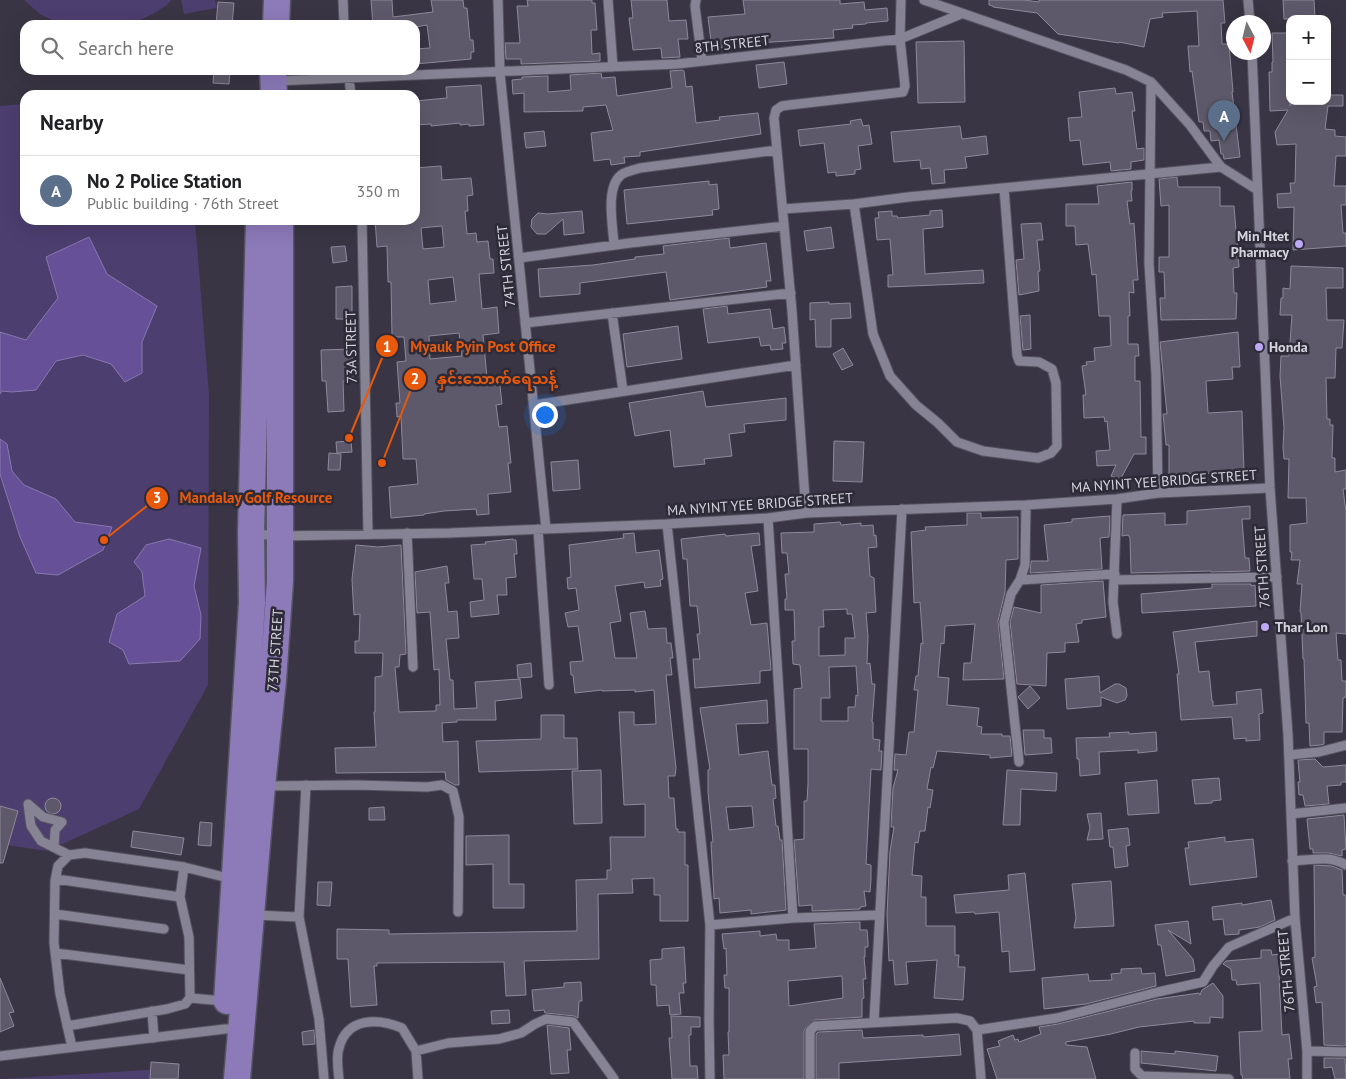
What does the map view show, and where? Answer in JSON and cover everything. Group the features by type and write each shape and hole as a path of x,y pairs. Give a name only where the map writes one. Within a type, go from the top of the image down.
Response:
{"main road":[{"path":"260,0 260,20"},
{"path":"276,20 277,0"},
{"name":"73TH STREET","path":"237,1079 233,1029 227,1001 252,603 251,533 259,225"},
{"name":"73TH STREET","path":"220,1079 233,1029 252,915 277,634 281,536 280,225"}],"street":[{"path":"342,0 344,20"},
{"name":"74TH STREET","path":"498,0 500,73 534,405 549,685"},
{"path":"608,0 613,66"},
{"path":"696,0 695,6 702,61"},
{"path":"806,513 791,293 774,118 776,110 782,106 903,92 905,86 900,39 901,0"},
{"path":"924,0 1126,70 1151,82 1190,125 1222,167 1256,189"},
{"path":"1248,0 1249,15"},
{"name":"8TH STREET","path":"420,74 500,73 677,64 900,39 961,14"},
{"name":"76TH STREET","path":"1252,60 1256,189 1270,488 1289,755 1295,918 1307,1079"},
{"name":"8TH STREET","path":"268,82 339,75"},
{"path":"349,75 351,90"},
{"path":"1151,82 1149,263 1156,374 1158,493"},
{"path":"614,245 611,198 614,184 622,174 640,168 777,150"},
{"path":"783,209 854,204 1222,167"},
{"path":"854,204 873,334 890,376 916,405 957,442 983,450 1038,458 1051,453 1057,446 1056,383 1052,368 1039,362 1019,361 1017,355 1004,188"},
{"name":"73A STREET","path":"362,225 368,534"},
{"path":"519,258 614,245 784,226"},
{"path":"525,323 791,293"},
{"path":"612,313 623,391"},
{"path":"534,405 796,365"},
{"name":"MA NYINT YEE BRIDGE STREET","path":"251,533 281,536 667,524 768,518 806,513 1026,505 1158,493 1270,488"},
{"path":"1117,498 1113,602 1117,634"},
{"path":"1019,762 1004,622 1011,594 1020,580 1025,565 1026,505"},
{"path":"874,1021 902,509"},
{"path":"768,518 793,918"},
{"path":"667,524 710,925 710,1079"},
{"path":"407,533 413,667"},
{"path":"1020,580 1115,577 1277,577"},
{"path":"1289,755 1319,752 1346,745"},
{"path":"306,785 299,917 319,1019 324,1079"},
{"path":"262,786 427,787 442,785 453,791 459,817 458,912"},
{"path":"54,848 55,830 62,822 43,817 28,804 31,826 41,841 54,848 68,855 85,853 184,868 235,880"},
{"path":"1291,814 1346,808"},
{"path":"68,855 58,866 56,879 55,953 60,994 72,1047"},
{"path":"1292,862 1328,858 1338,860 1346,866"},
{"path":"67,1026 185,1004 190,998 189,938 180,897 184,868"},
{"path":"56,879 180,897"},
{"path":"55,914 164,930"},
{"path":"710,925 793,918 879,914"},
{"path":"252,915 299,917"},
{"path":"977,1030 1057,1018 1203,982 1213,966 1229,947 1295,918"},
{"path":"55,953 189,970"},
{"path":"190,998 227,1001"},
{"path":"152,1011 154,1038"},
{"path":"810,1079 810,1030 815,1026 874,1021 957,1018 970,1021 977,1030 981,1079"},
{"path":"416,1051 448,1043 499,1039 521,1033 546,1019 573,1022 614,1079"},
{"path":"340,1079 338,1049 346,1032 364,1022 378,1021 402,1028 416,1051 418,1079"},
{"path":"0,1056 233,1029"},
{"path":"1306,1051 1346,1052"},
{"path":"1135,1053 1135,1069 1142,1076 1229,1079"}],"shaded area":[{"path":"24,0 171,0 167,5 140,20 52,20 41,15"},
{"path":"181,0 215,0 217,8 184,14"},
{"path":"20,104 20,225 195,225 209,395 208,685 139,809 47,851 0,844 0,106"},
{"path":"89,237 107,274 157,306 142,342 142,373 125,382 111,364 83,355 56,361 36,390 2,391 0,394 0,332 26,340 58,298 46,257"},
{"path":"0,439 7,444 12,471 24,485 56,499 75,522 112,527 103,550 58,575 36,573 20,537 0,474"},
{"path":"169,539 201,548 194,586 201,615 200,639 180,661 129,664 123,650 109,642 117,614 145,596 142,572 134,562 146,545"},
{"path":"179,1068 178,1079 0,1079"}],"building":[{"path":"371,0 392,0 393,17 433,12 431,0 463,0 464,8 467,8 470,40 473,40 474,52 471,52 471,59 420,64 420,49 430,48 427,25 420,26 420,20 373,20"},
{"path":"527,0 592,0 592,3 595,3 597,30 591,30 592,54 600,53 600,61 521,64 521,59 506,59 505,43 520,43 517,6 528,6"},
{"path":"631,0 667,0 669,21 686,20 688,39 678,39 680,57 662,58 661,48 633,50 629,18 633,18"},
{"path":"743,0 840,0 840,4 864,2 865,10 887,8 888,21 852,25 853,28 833,30 834,38 757,43 756,36 725,39 726,47 712,49 708,17 745,14"},
{"path":"989,0 1039,2 1039,0 1223,0 1225,23 1221,23 1222,44 1226,44 1226,60 1230,60 1232,92 1240,157 1224,159 1223,154 1221,154 1219,140 1211,141 1210,131 1204,131 1203,122 1199,122 1192,71 1190,72 1188,46 1199,46 1197,11 1162,13 1163,17 1150,19 1144,47 1058,34 1037,13 989,5"},
{"path":"1283,0 1314,0 1315,15 1286,15 1286,19 1284,19"},
{"path":"218,2 234,3 232,20 216,20"},
{"path":"1272,33 1286,33 1286,105 1331,105 1331,95 1343,95 1343,106 1328,106 1325,129 1335,130 1335,136 1346,137 1346,156 1336,156 1334,186 1346,186 1346,205 1341,205 1343,233 1346,233 1346,246 1293,250 1294,207 1278,208 1277,194 1291,193 1290,183 1295,183 1296,144 1277,145 1275,132 1288,110 1270,111 1269,72 1272,72"},
{"path":"964,41 965,102 918,103 916,42"},
{"path":"784,62 787,84 759,88 756,65"},
{"path":"670,71 684,71 686,87 692,86 696,123 720,120 719,117 758,113 761,134 640,152 640,156 624,157 625,163 611,165 610,159 594,161 591,133 613,130 606,105 583,107 583,111 524,112 524,93 513,94 512,80 522,79 522,77 548,76 548,92 571,90 570,75 601,73 602,78 615,77 617,96 672,88"},
{"path":"214,75 230,75 229,84 213,83"},
{"path":"481,85 484,125 469,126 469,124 460,125 460,123 431,126 431,124 420,125 420,101 447,98 446,87"},
{"path":"1115,88 1116,94 1132,92 1135,111 1132,111 1137,149 1144,148 1144,160 1131,162 1131,169 1111,171 1110,162 1083,165 1080,140 1070,141 1068,118 1082,117 1079,92"},
{"path":"861,119 863,126 869,125 872,144 858,146 861,169 855,170 855,174 836,176 836,172 828,173 824,143 800,146 798,130 851,124 850,121"},
{"path":"960,126 962,139 986,136 988,154 965,157 967,168 944,170 945,183 932,184 930,168 921,169 920,160 894,162 891,132"},
{"path":"544,131 546,146 526,148 524,133"},
{"path":"441,166 442,180 471,178 473,195 467,196 468,211 465,211 467,234 476,233 477,242 488,241 490,259 493,259 494,273 479,274 482,309 497,307 499,333 483,335 487,378 499,377 502,404 496,405 499,427 507,426 511,463 508,463 511,492 488,494 489,514 477,515 476,509 391,518 389,487 418,484 416,459 403,459 401,416 397,417 396,403 400,403 397,362 406,361 404,337 392,337 391,282 388,282 387,246 377,247 375,225 420,225 420,168","holes":["442,226 444,247 423,249 421,228","453,277 456,301 430,304 428,280","459,333 462,356 430,359 429,336"]},
{"path":"1177,177 1178,187 1220,187 1220,206 1234,206 1239,267 1233,268 1234,293 1237,293 1236,319 1161,320 1160,298 1165,298 1164,272 1159,272 1159,257 1169,257 1169,205 1161,206 1159,179"},
{"path":"709,181 709,185 717,184 719,209 712,210 713,215 627,224 624,190"},
{"path":"1132,182 1132,201 1127,201 1130,224 1134,223 1138,280 1133,280 1134,293 1129,292 1128,344 1138,344 1139,356 1135,356 1135,381 1140,381 1141,437 1146,437 1146,454 1134,454 1120,480 1111,476 1116,465 1097,466 1096,451 1110,450 1107,421 1105,422 1104,417 1084,418 1083,395 1086,395 1082,366 1087,365 1086,362 1095,361 1094,348 1111,346 1110,316 1099,316 1096,274 1092,275 1088,244 1076,245 1075,226 1066,226 1066,204 1099,204 1097,186"},
{"path":"942,210 943,227 923,229 925,274 983,270 984,283 888,287 888,275 893,275 890,239 877,240 875,218 879,218 878,212 892,211 892,216 897,216 898,218 930,215 930,211"},
{"path":"582,211 584,233 564,235 563,219 546,234 537,234 531,227 532,219 538,213"},
{"path":"1041,223 1043,240 1037,240 1040,271 1038,271 1039,291 1019,295 1016,260 1024,259 1021,224"},
{"path":"831,227 834,248 807,251 804,231"},
{"path":"729,238 730,248 766,243 771,281 766,281 767,287 670,300 666,272 580,283 580,294 540,297 538,269 593,265 635,259 635,257 664,254 663,246"},
{"path":"345,246 347,261 333,263 331,247"},
{"path":"1291,266 1343,268 1343,288 1326,288 1327,320 1344,320 1342,348 1336,348 1335,378 1326,378 1327,419 1330,419 1330,425 1333,425 1332,458 1335,458 1335,472 1346,470 1346,489 1343,489 1346,512 1346,634 1336,633 1338,660 1341,660 1342,681 1346,681 1346,697 1343,698 1342,732 1324,732 1324,744 1310,746 1309,723 1306,723 1300,612 1302,584 1297,584 1300,560 1291,560 1292,552 1290,552 1290,525 1307,523 1306,498 1288,498 1289,459 1284,459 1280,376 1281,356 1289,356 1292,315 1280,315 1283,288 1290,289"},
{"path":"352,286 352,319 336,319 336,287"},
{"path":"829,302 829,304 850,303 851,318 831,319 831,347 816,347 815,319 810,320 810,303"},
{"path":"727,306 728,314 770,309 773,329 784,327 786,343 782,343 783,349 771,350 770,345 761,346 759,337 708,343 703,309"},
{"path":"1030,315 1031,349 1023,350 1020,316"},
{"path":"678,326 682,359 627,367 623,334"},
{"path":"1238,332 1240,367 1232,367 1233,379 1206,381 1208,413 1242,411 1244,473 1169,474 1169,445 1166,445 1163,414 1167,414 1160,342"},
{"path":"843,348 853,365 842,370 833,354"},
{"path":"352,349 353,380 343,381 344,411 328,412 326,381 322,381 321,350"},
{"path":"703,391 706,407 786,398 786,420 744,424 745,432 729,434 732,456 704,459 705,464 674,467 670,430 635,436 629,403"},
{"path":"351,441 352,452 337,453 336,442"},
{"path":"834,441 864,442 862,482 833,481"},
{"path":"329,453 341,454 340,470 328,470"},
{"path":"578,460 580,489 553,491 551,462"},
{"path":"1250,506 1250,519 1242,519 1245,558 1249,558 1250,571 1131,573 1130,538 1128,535 1122,536 1123,515 1165,513 1165,525 1187,524 1187,511"},
{"path":"967,513 981,513 981,518 1018,517 1018,559 1006,560 1005,592 998,621 1004,679 963,680 964,663 971,663 975,624 945,626 944,644 941,643 938,677 949,678 947,705 979,708 977,726 982,727 981,734 1010,736 1012,756 990,758 990,755 937,751 933,768 931,767 927,789 933,790 930,808 928,807 925,831 920,831 918,843 915,842 912,875 922,876 921,897 926,897 926,926 955,926 955,955 959,955 958,967 965,967 963,1000 934,998 937,960 906,962 908,984 895,985 893,960 889,961 887,915 890,851 894,827 891,827 893,788 898,770 894,770 895,754 906,755 909,732 914,732 918,690 914,690 916,676 918,676 921,643 923,644 920,602 914,603 911,532 926,530 925,527 967,525"},
{"path":"1110,516 1109,537 1100,538 1102,569 1030,573 1031,561 1048,561 1044,525 1072,522 1072,519"},
{"path":"840,522 841,525 861,523 861,526 873,525 874,536 876,535 877,547 868,548 870,576 874,578 876,612 866,613 868,636 867,664 870,663 872,684 875,684 872,722 873,739 880,740 879,751 882,751 881,770 871,769 866,864 871,865 870,892 864,891 866,906 860,907 860,909 812,911 812,905 799,906 794,840 804,839 804,801 807,801 808,749 794,749 794,689 802,688 800,665 793,664 792,641 795,641 794,610 785,610 785,599 787,599 785,574 789,574 787,553 782,553 781,533 814,532 814,524","holes":["847,609 847,614 852,614 855,638 845,638 845,655 819,656 819,627 824,627 823,610","856,666 858,696 856,695 855,707 848,707 848,721 821,721 821,698 830,698 829,667"]},
{"path":"634,533 636,553 659,550 663,579 660,580 661,586 645,588 644,582 615,586 621,621 610,623 615,658 637,658 630,613 645,611 648,629 666,628 667,643 671,643 673,658 670,658 672,675 666,675 676,768 675,776 668,776 669,798 674,798 676,829 678,829 678,832 685,832 685,865 688,865 688,921 660,921 660,895 654,895 654,878 632,879 633,893 598,894 599,959 524,961 526,995 506,996 504,962 377,963 377,966 374,966 377,1005 351,1007 348,959 337,959 337,929 389,930 389,934 577,931 576,880 607,879 607,870 611,870 610,837 645,837 645,804 624,805 619,712 634,712 634,725 656,724 654,690 635,692 635,690 602,690 575,693 570,662 583,661 578,626 568,627 565,613 579,610 576,588 568,589 567,578 571,577 569,545 624,538 623,534"},
{"path":"759,533 760,545 751,546 758,591 745,593 751,625 767,623 771,670 760,671 760,683 695,688 693,659 700,659 697,634 700,634 697,606 690,606 687,559 683,559 681,539 725,534 726,536"},
{"path":"516,540 517,554 514,554 516,577 506,578 507,595 497,595 499,614 471,617 470,602 484,600 482,579 474,579 471,545"},
{"path":"356,545 378,547 401,545 406,654 400,655 399,667 395,667 399,712 436,711 436,705 440,705 439,669 434,670 430,612 417,613 415,572 447,566 449,583 445,583 448,612 457,611 459,638 446,639 450,680 453,680 454,709 477,708 475,682 520,679 522,698 495,701 496,720 457,720 457,722 442,723 443,742 458,741 459,785 446,780 445,772 336,773 335,748 376,747 375,677 382,676 383,653 355,653 355,641 359,641 360,614 354,615 352,579"},
{"path":"1103,581 1106,617 1082,620 1082,623 1076,624 1079,642 1065,643 1065,652 1047,653 1046,686 1017,684 1010,622 1014,607 1041,613 1041,585"},
{"path":"1212,584 1255,585 1256,606 1142,613 1141,594 1212,588"},
{"path":"1257,621 1257,636 1195,642 1199,672 1209,671 1213,706 1237,704 1236,692 1261,689 1263,713 1259,714 1260,740 1246,741 1246,738 1234,739 1232,717 1181,720 1177,674 1179,674 1173,632"},
{"path":"531,663 532,677 518,678 517,665"},
{"path":"1099,676 1100,693 1115,684 1119,684 1126,688 1127,696 1125,700 1117,703 1101,697 1101,706 1067,709 1065,679"},
{"path":"1030,686 1040,698 1028,709 1018,697"},
{"path":"767,700 768,723 736,724 739,755 768,751 772,785 775,785 776,798 773,799 776,826 778,826 780,840 782,840 786,910 751,914 751,910 720,913 719,898 714,899 711,842 713,842 708,792 708,770 710,769 700,708","holes":["752,806 754,827 729,830 726,807"]},
{"path":"541,715 564,715 564,738 577,738 578,769 479,772 476,741 541,739"},
{"path":"1023,730 1044,730 1044,738 1051,738 1052,753 1025,755"},
{"path":"1129,732 1129,734 1156,732 1157,751 1138,753 1138,750 1099,752 1100,774 1080,776 1076,738 1110,737 1109,733"},
{"path":"1315,759 1323,767 1346,765 1346,782 1341,782 1341,785 1327,786 1329,804 1305,806 1303,795 1299,795 1298,760"},
{"path":"601,770 602,823 574,824 572,771"},
{"path":"1007,770 1057,773 1056,791 1021,789 1020,825 1003,825"},
{"path":"1219,778 1221,800 1212,801 1212,803 1195,804 1192,780"},
{"path":"1157,780 1159,813 1128,815 1125,783"},
{"path":"50,798 56,798 61,803 59,812 50,814 45,809 45,803"},
{"path":"0,806 18,811 3,863 0,863"},
{"path":"384,807 385,820 369,820 369,808"},
{"path":"1101,813 1103,839 1087,840 1090,828 1087,814"},
{"path":"1344,815 1346,849 1342,850 1342,856 1328,853 1313,853 1313,849 1310,849 1307,819"},
{"path":"200,822 212,823 211,846 198,845"},
{"path":"1128,828 1130,845 1126,846 1128,866 1115,868 1113,847 1110,847 1108,830"},
{"path":"133,831 184,838 181,855 131,847"},
{"path":"509,835 509,884 524,884 524,908 493,908 493,864 466,865 466,836"},
{"path":"1225,837 1225,842 1253,839 1257,877 1190,885 1185,848 1189,848 1188,842"},
{"path":"1314,865 1332,866 1342,870 1343,895 1346,895 1346,1045 1344,1046 1324,1045 1322,1002 1316,1003 1314,987 1317,986 1312,958 1315,957"},
{"path":"1025,873 1035,970 1010,972 1009,951 1002,952 999,912 956,913 954,895 1009,890 1008,875"},
{"path":"1111,881 1114,926 1074,928 1076,918 1072,884"},
{"path":"318,882 332,882 330,906 317,905"},
{"path":"1271,900 1275,920 1260,927 1239,930 1239,934 1225,935 1223,919 1213,920 1212,907 1242,903 1242,905"},
{"path":"1188,921 1191,944 1168,930 1193,959 1195,971 1166,976 1161,945 1158,945 1155,925"},
{"path":"860,922 860,930 867,930 868,947 865,947 864,957 866,979 863,979 862,1017 815,1020 806,1027 804,1031 804,1079 724,1079 723,1055 729,1055 729,988 725,988 724,975 727,975 726,948 724,949 722,934 760,931 760,936 776,934 777,940 789,940 789,950 816,948 814,924","holes":["842,976 843,998 789,1006 788,981"]},
{"path":"684,947 686,983 683,983 684,993 679,993 681,1014 670,1015 669,1005 657,1006 656,985 651,985 650,960 662,959 662,949"},
{"path":"1261,950 1271,950 1272,955 1278,954 1282,1035 1289,1034 1292,1059 1288,1059 1290,1079 1243,1079 1241,1075 1239,1032 1262,1031 1260,983 1237,985 1236,980 1232,980 1231,969 1223,964 1226,961 1261,958"},
{"path":"1141,968 1142,974 1155,973 1156,986 1086,1004 1044,1009 1042,978 1088,974 1089,981 1112,980 1111,974 1121,973 1121,969"},
{"path":"0,978 14,1012 9,1013 14,1026 0,1032"},
{"path":"581,982 582,1001 579,1001 578,1018 545,1013 544,1010 534,1011 532,990 564,987 564,983"},
{"path":"1213,983 1223,996 1223,1018 1210,1017 1210,1023 1194,1023 1194,1021 1139,1027 1066,1042 1066,1045 1087,1047 1096,1079 997,1079 987,1049 1000,1046 998,1041 1013,1035 1015,1040 1018,1039 1019,1042 1041,1034 1039,1027 1157,999 1199,993 1200,995 1202,990"},
{"path":"509,1010 510,1023 492,1024 491,1011"},
{"path":"671,1016 700,1017 700,1027 691,1027 691,1035 689,1035 690,1066 697,1066 698,1079 672,1079 669,1038 672,1038"},
{"path":"547,1025 569,1028 571,1050 567,1050 569,1073 551,1074"},
{"path":"314,1030 315,1044 303,1045 302,1032"},
{"path":"862,1030 863,1038 959,1034 961,1055 839,1063 839,1079 816,1079 816,1034 818,1032"},
{"path":"1141,1051 1175,1054 1175,1051 1218,1056 1216,1071 1141,1063"},
{"path":"1324,1058 1345,1058 1346,1079 1335,1079 1332,1067 1324,1068"},
{"path":"151,1062 179,1064 178,1079 150,1079"}],"place":[{"name":"No 2 Police Station","path":"1224,141"},
{"name":"Min Htet Pharmacy","path":"1299,244"},
{"name":"Honda","path":"1259,347"},
{"name":"Myauk Pyin Post Office","path":"349,438"},
{"name":"နှင်းသောက်ရေသန့်","path":"382,463"},
{"name":"Mandalay Golf Resource","path":"104,540"},
{"name":"Thar Lon","path":"1265,627"}]}
